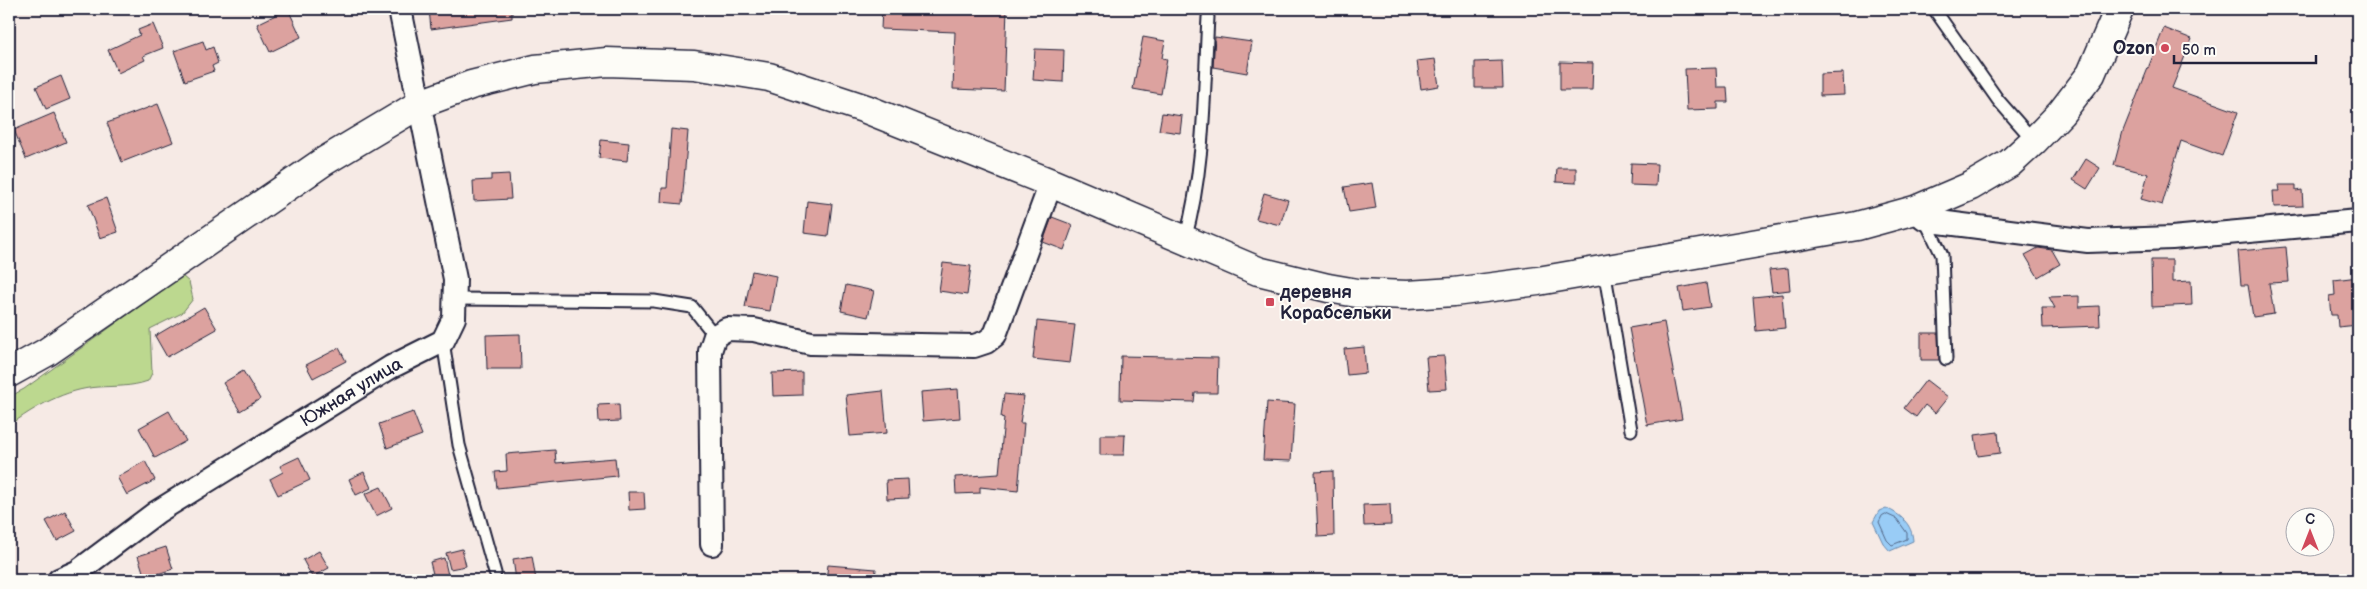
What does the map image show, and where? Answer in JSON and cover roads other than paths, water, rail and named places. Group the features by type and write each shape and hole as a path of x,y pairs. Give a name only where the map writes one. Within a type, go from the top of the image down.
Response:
{"main road":[{"path":"9,373 47,352 323,162 420,104 471,85 535,69 607,62 694,65 769,77 856,106 1051,183 1258,271 1357,293 1407,295 1454,292 1604,269 1920,214 2010,163 2034,141 2061,113 2091,74 2119,9"}],"street":[{"path":"400,9 455,279 454,318 442,341"},
{"path":"712,544 710,351 715,336 728,328 754,330 811,343 974,346 986,342 995,335 1051,183"},
{"path":"1920,214 1939,222 2088,241 2172,238 2358,221"},
{"name":"Южная улица","path":"58,580 77,572 157,512 391,367 442,341"}],"lane":[{"path":"1934,9 1998,100 2034,141"},
{"path":"1185,240 1193,211 1200,152 1208,17"},
{"path":"1920,214 1942,255 1946,359"},
{"path":"1604,269 1631,430"},
{"path":"454,299 654,301 692,307 715,336"},
{"path":"442,341 460,445 495,574"}],"water":[{"path":"1886,508 1905,521 1913,541 1890,551 1883,543 1873,522 1879,511"}],"place":[{"name":"Ozon","path":"2165,48"},
{"name":"деревня Корабсельки","path":"1270,302"}]}
